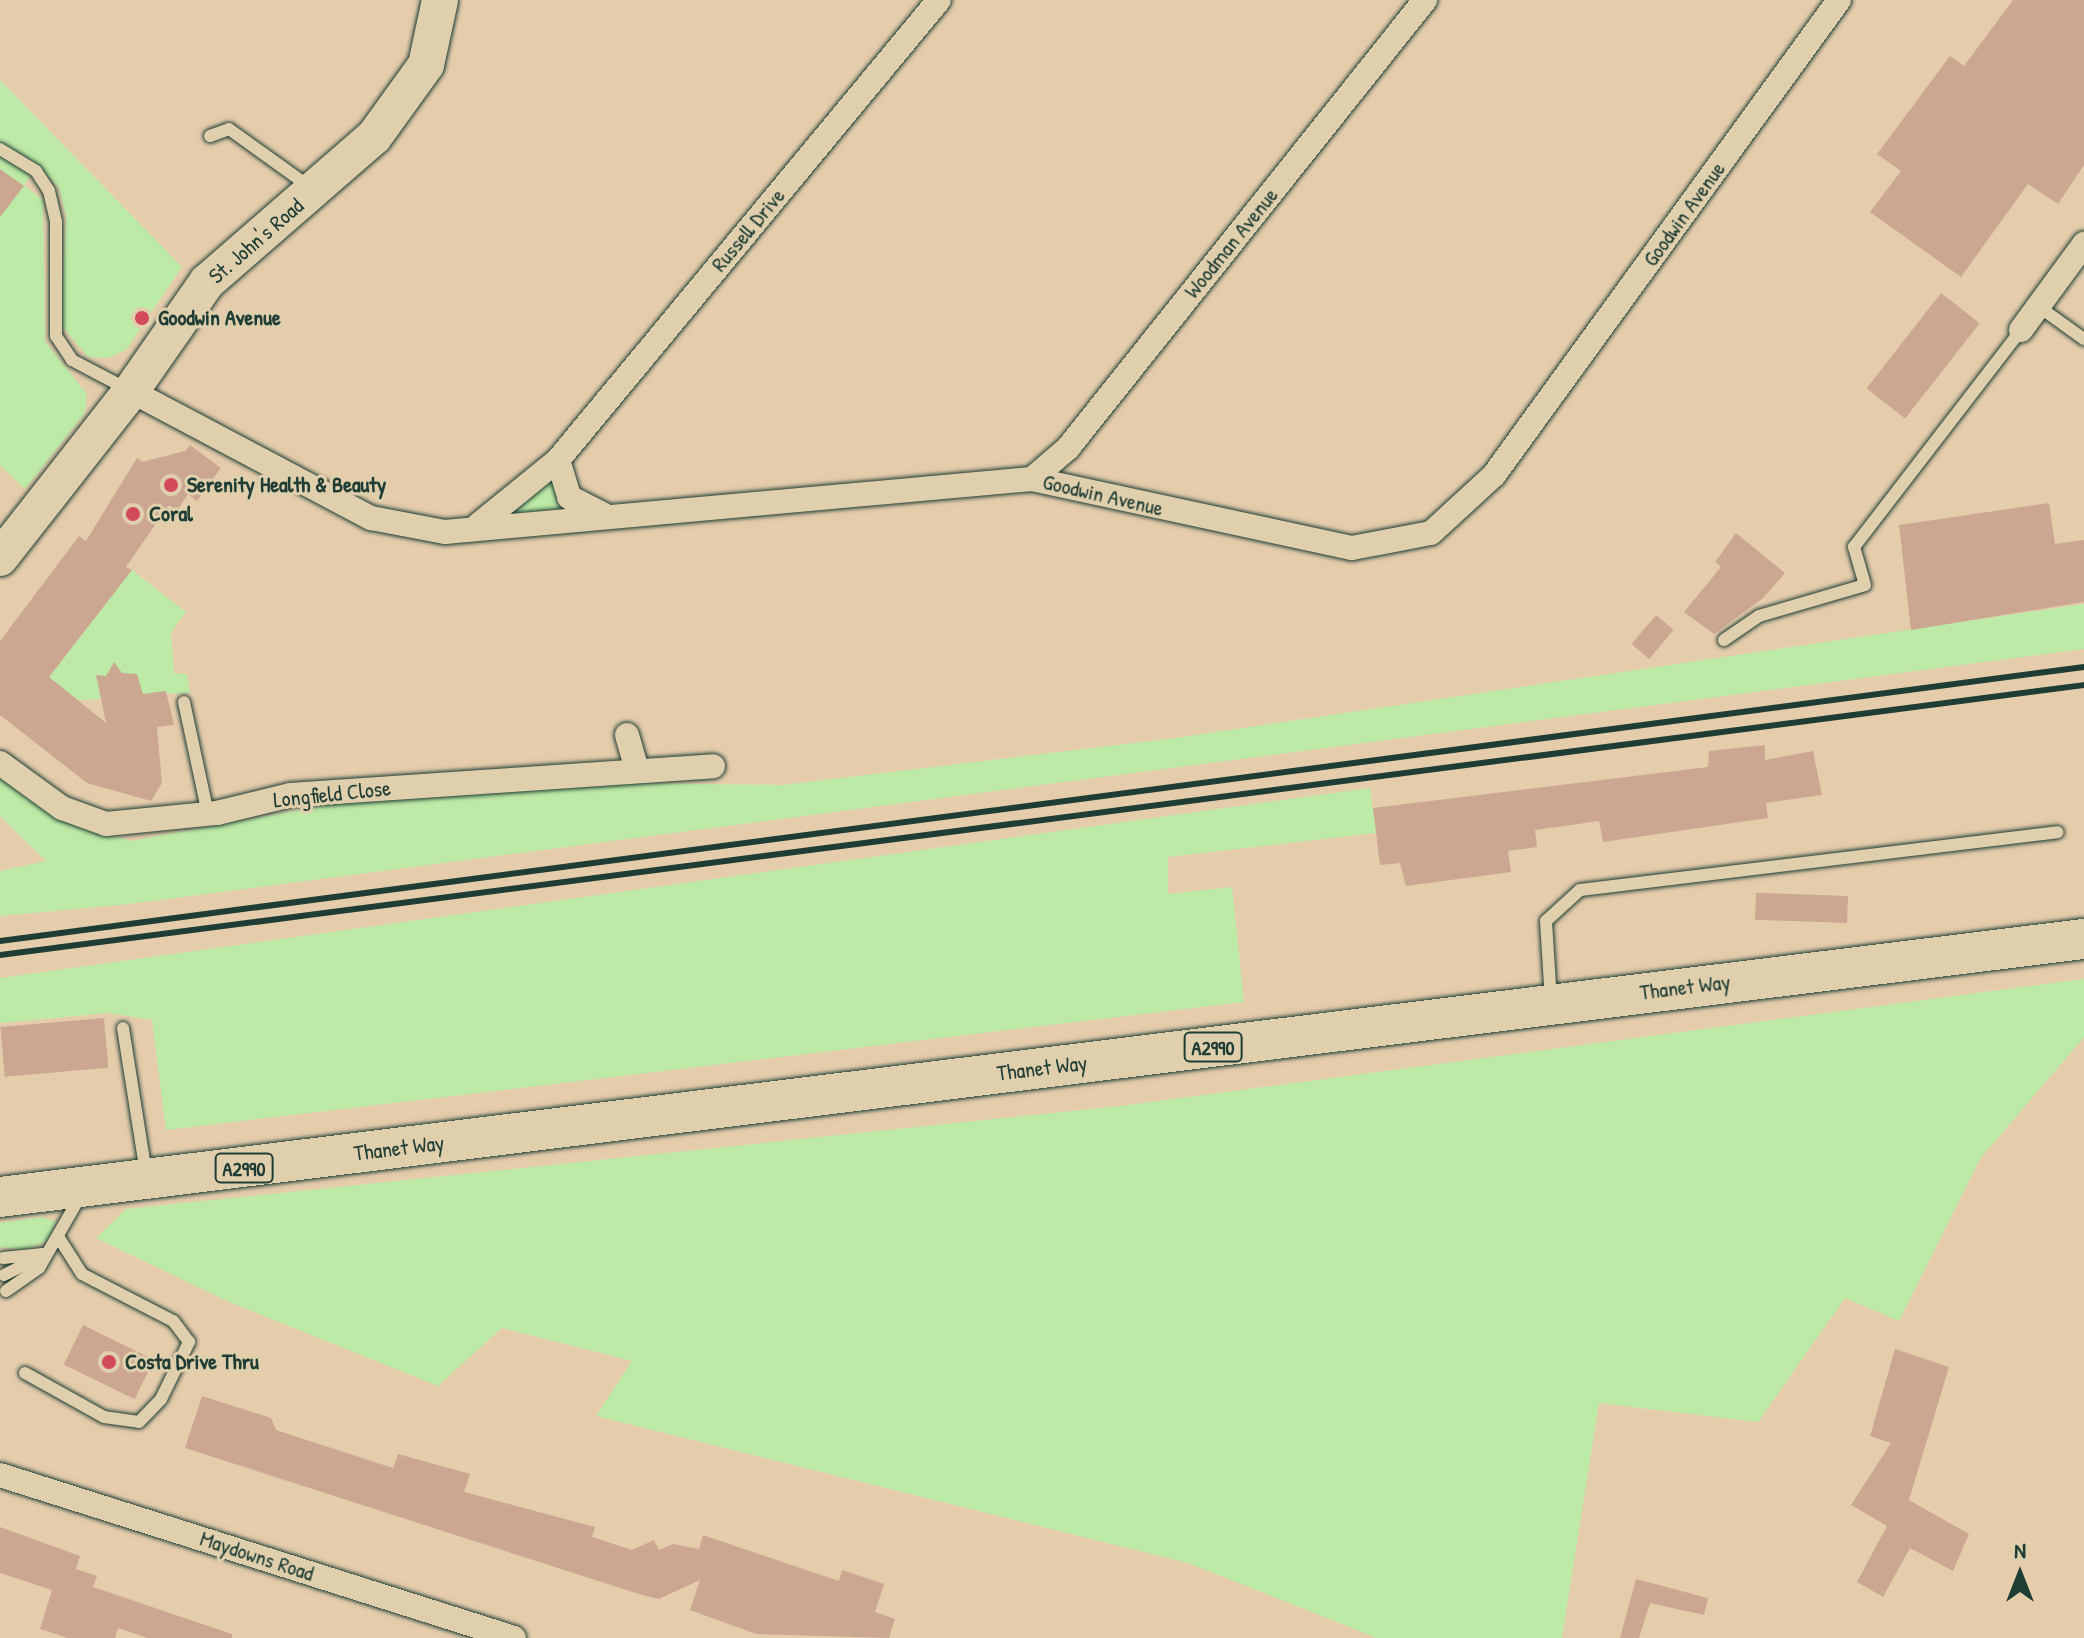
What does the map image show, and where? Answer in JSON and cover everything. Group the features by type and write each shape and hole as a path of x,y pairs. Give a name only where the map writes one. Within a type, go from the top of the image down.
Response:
{"main road":[{"name":"St. John's Road","path":"0,558 131,391 207,282 374,137 426,65 440,0"},
{"name":"Thanet Way","path":"0,1197 2084,939"}],"street":[{"name":"Russell Drive","path":"478,525 558,460 939,0"},
{"name":"Woodman Avenue","path":"1032,479 1068,448 1425,0"},
{"name":"Goodwin Avenue","path":"131,391 371,518 445,532 478,525 1032,479 1341,547 1431,533 1494,475 1839,0"},
{"path":"2021,330 2084,244"},
{"path":"558,460 569,497 604,515"},
{"path":"627,735 636,767"},
{"name":"Longfield Close","path":"0,763 87,820 150,823 208,814 291,795 636,767 713,766"},
{"name":"Maydowns Road","path":"0,1475 514,1638"}],"lane":[{"path":"210,136 229,129 313,190"},
{"path":"0,149 36,171 49,191 56,222 56,336 72,360 131,391"},
{"path":"2038,306 2084,339"},
{"path":"1724,640 1759,616 1865,585 1854,547 2021,330"},
{"path":"184,702 208,814"},
{"path":"1551,1005 1546,921 1580,890 2057,832"},
{"path":"123,1028 147,1180"},
{"path":"6,1291 29,1279 59,1238 84,1188"},
{"path":"25,1373 104,1417 139,1422 161,1399 189,1342 173,1321 82,1274 59,1238"},
{"path":"3,1258 46,1253"},
{"path":"4,1275 46,1253"}],"green space":[{"path":"0,80 182,267 126,350 108,358 88,357 61,325 66,215 59,188 38,166 24,185 43,200 45,341 87,394 85,413 25,489 0,465 0,217 23,186 0,169"},
{"path":"558,460 560,482 604,515 478,525"},
{"path":"132,570 186,612 171,632 174,673 187,674 190,693 143,694 97,675 101,699 78,700 49,677"},
{"path":"2084,604 2084,649 129,904 0,916 0,871 46,861 0,816 0,774 74,824 131,841 343,802 611,783 782,785 1168,739"},
{"path":"1370,788 1376,833 1168,857 1168,894 1232,887 1244,1002 166,1130 152,1020 109,1013 0,1023 0,978"},
{"path":"2084,979 2084,1037 1980,1159 1899,1321 1845,1298 1758,1422 1599,1403 1562,1638 1377,1638 1188,1563 596,1416 632,1361 502,1328 438,1386 227,1301 96,1238 126,1209 1120,1106"},
{"path":"40,1217 56,1221 50,1239 27,1250 0,1247 0,1223"}],"building":[{"path":"2013,0 2084,0 2084,165 2058,204 2028,184 1961,277 1870,212 1901,171 1877,154 1950,56 1964,66"},
{"path":"0,169 24,186 0,217"},
{"path":"1941,293 1980,323 1905,419 1867,388"},
{"path":"190,445 221,468 197,501 188,494 177,511 169,505 126,567 132,570 49,677 106,723 96,675 106,676 114,662 122,673 137,674 143,694 166,691 174,725 157,727 162,783 151,801 87,783 0,715 0,641 79,536 86,541 137,458 142,462 185,451"},
{"path":"2049,503 2055,544 2084,540 2084,602 1911,630 1899,525"},
{"path":"1736,533 1785,573 1763,598 1714,634 1684,612 1721,567 1715,562"},
{"path":"1656,615 1674,630 1649,659 1632,644"},
{"path":"1765,745 1765,760 1813,751 1822,795 1766,803 1768,818 1603,842 1599,821 1535,830 1537,847 1508,851 1511,872 1406,886 1400,863 1380,865 1373,808 1708,767 1709,751"},
{"path":"1756,893 1848,896 1847,923 1755,920"},
{"path":"104,1018 108,1068 5,1077 0,1027"},
{"name":"Costa Drive Thru","path":"83,1325 154,1360 135,1399 64,1365"},
{"path":"1895,1349 1949,1367 1909,1500 1969,1534 1953,1571 1910,1548 1883,1597 1857,1582 1887,1526 1851,1505 1891,1443 1870,1436"},
{"path":"202,1396 271,1418 276,1430 393,1468 398,1454 470,1474 464,1492 595,1527 592,1537 632,1550 654,1540 659,1550 673,1544 699,1549 703,1535 839,1581 842,1570 884,1584 875,1612 895,1619 889,1638 756,1634 690,1610 700,1580 659,1599 642,1595 185,1448"},
{"path":"0,1527 80,1556 76,1569 97,1576 93,1587 232,1634 232,1638 148,1638 118,1628 115,1638 68,1638 40,1629 52,1590 0,1573"},
{"path":"1636,1579 1708,1598 1704,1615 1650,1603 1639,1638 1620,1638"}],"railway":[{"path":"0,941 2084,667"},
{"path":"0,955 2084,685"}],"place":[{"name":"Goodwin Avenue","path":"142,318"},
{"name":"Serenity Health & Beauty","path":"171,485"},
{"name":"Coral","path":"133,514"},
{"name":"Costa Drive Thru","path":"109,1362"}]}
